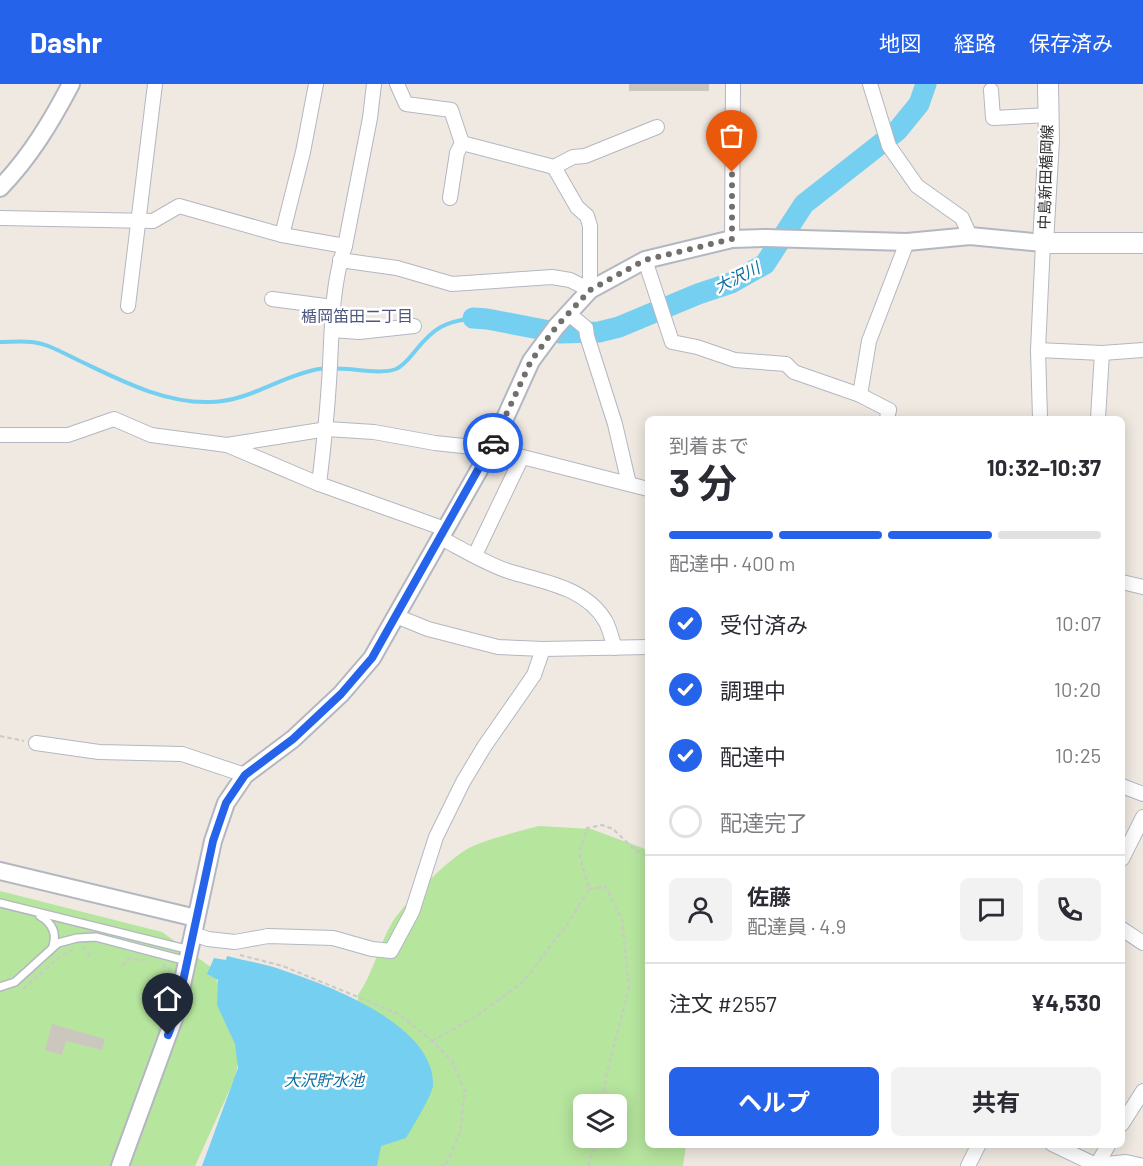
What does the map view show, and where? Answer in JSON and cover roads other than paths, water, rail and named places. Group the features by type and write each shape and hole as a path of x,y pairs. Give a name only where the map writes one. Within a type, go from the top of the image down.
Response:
{"main road":[{"name":"中島新田楯岡線","path":"1048,84 1049,140 1043,243 1143,243"}],"street":[{"path":"0,188 47,130 71,84"},
{"path":"128,306 155,84"},
{"path":"282,235 303,152 316,84"},
{"path":"319,484 327,429 333,307 368,129 374,84"},
{"path":"397,84 406,104 451,110 462,143 457,153 450,198"},
{"path":"732,239 733,84"},
{"path":"870,84 887,139 917,186 962,218 970,236"},
{"path":"991,90 993,118 1049,115"},
{"path":"462,143 554,167 573,157 585,156 657,127"},
{"path":"554,167 577,207 587,216 590,226 590,290"},
{"path":"0,218 153,221 179,206 452,284 552,278 570,280 590,290"},
{"path":"120,1166 176,1014 213,841 226,803 245,775 293,739 341,694 372,658 490,449 531,361 556,327 590,290 645,260 732,239 789,238 907,242 970,236 1043,243 1038,350 1040,416"},
{"path":"860,395 869,341 907,242"},
{"path":"645,260 672,342 697,347 735,360 786,364 794,372 860,395 889,410 888,416"},
{"path":"272,299 333,307"},
{"path":"569,314 586,332 615,424 629,484"},
{"path":"332,330 359,332 414,326"},
{"path":"1038,350 1102,353 1143,350"},
{"path":"1098,416 1102,353"},
{"path":"0,435 68,435 114,419 151,435 227,445 443,533 475,555 509,572 537,578 568,589 596,608 606,623 615,648"},
{"path":"227,445 327,429 374,432 435,443 490,449 645,488"},
{"path":"475,555 522,457"},
{"path":"1125,583 1143,587"},
{"path":"396,616 428,629 498,647 543,649 645,647"},
{"path":"0,871 192,941 208,939 236,942 268,936 333,938 372,949 391,951 412,912 436,837 463,782 484,747 534,675 543,649"},
{"path":"36,743 99,752 182,754 245,775"},
{"path":"1125,787 1143,794"},
{"path":"1125,853 1143,818"},
{"path":"1125,931 1143,943"},
{"path":"1125,1119 1143,1090"},
{"path":"968,1166 977,1148"},
{"path":"1060,1148 1096,1165 1126,1162 1143,1166"},
{"path":"1096,1165 1107,1148"}],"lane":[{"path":"0,903 192,941"},
{"path":"24,909 48,921 52,926 55,938 52,948"},
{"path":"0,987 15,982 52,948 67,940 86,936 192,941"}],"water":[{"name":"大沢貯水池","path":"227,956 263,964 305,978 353,998 399,1027 417,1044 429,1064 433,1085 430,1096 406,1138 381,1146 377,1166 202,1166 238,1068 235,1044 217,1005 218,980 207,974 214,958 226,960"}],"waterway":[{"name":"大沢川","path":"473,318 560,333 599,332 619,327 698,294 731,283 765,264 804,204 897,131 919,104 926,84"},
{"path":"0,342 39,343 145,390 177,399 211,402 240,397 305,372 319,369 380,371 396,369 405,363 422,342 440,327 473,318"}],"district":[{"name":"楯岡笛田二丁目","path":"357,316"}]}
